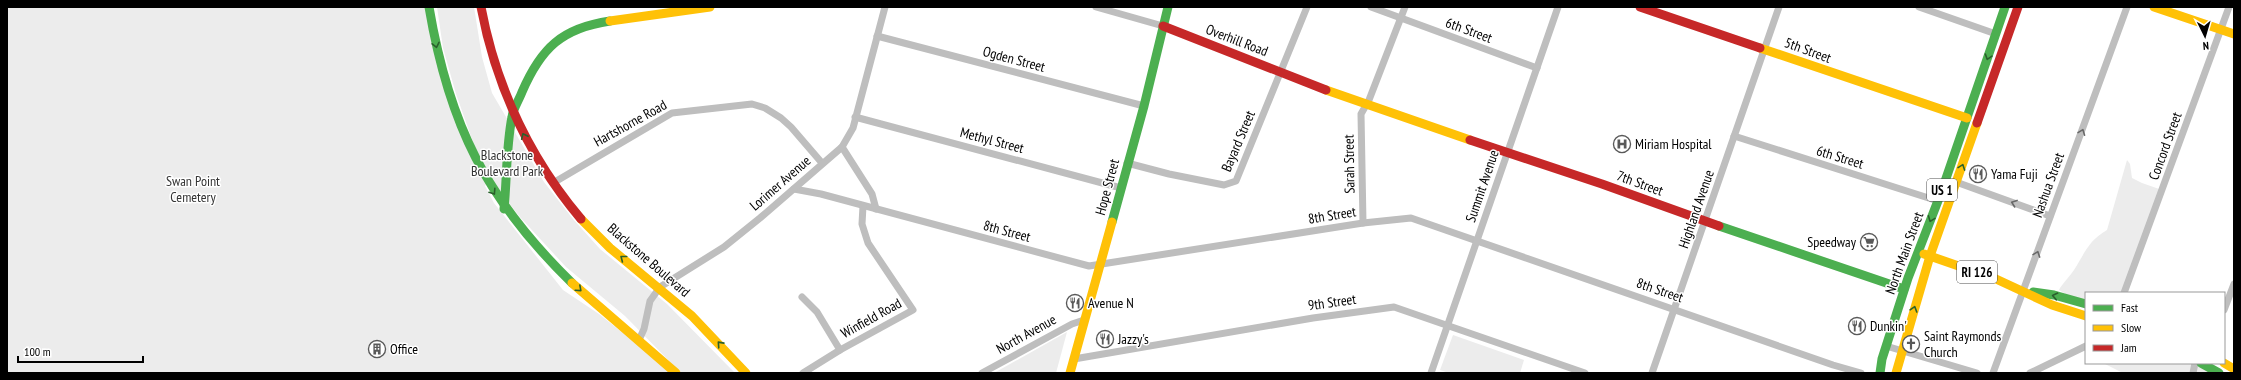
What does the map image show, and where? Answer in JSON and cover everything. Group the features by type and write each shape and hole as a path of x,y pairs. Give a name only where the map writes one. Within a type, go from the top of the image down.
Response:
{"main road":[{"path":"430,7 435,46 449,99 467,144 490,188 504,209 533,243 569,280 676,373"},
{"name":"Blackstone Boulevard","path":"481,7 490,52 513,113 526,141 553,183 580,217 610,248 660,287 706,329 746,373"},
{"path":"504,209 513,113 529,76 547,48 562,36 589,24 677,10 710,7"},
{"name":"Hope Street","path":"1070,373 1144,106 1162,26 1168,7"},
{"name":"5th Street","path":"1640,7 1967,118"},
{"name":"North Main Street","path":"1880,373 1886,346 1904,289 1938,201 2005,7"},
{"name":"North Main Street","path":"1896,373 1901,349 1930,256 2018,7"},
{"path":"2154,7 2234,34"},
{"name":"Overhill Road","path":"1162,26 1365,105"},
{"name":"7th Street","path":"1365,105 1507,154 1602,184 1705,222 1758,238 1904,289"},
{"name":"RI 126","path":"1918,252 2023,290 2052,305 2082,314"},
{"name":"RI 126","path":"2023,290 2054,295 2085,304"},
{"path":"2203,364 2219,373"},
{"path":"2225,364 2234,369"}],"street":[{"name":"Lorimer Avenue","path":"639,340 644,329 650,301 660,287 724,247 842,147 850,136 856,117 885,7"},
{"name":"Overhill Road","path":"1096,7 1162,26"},
{"name":"Bayard Street","path":"1128,163 1176,176 1224,185 1232,184 1239,176 1307,7"},
{"name":"6th Street","path":"1371,7 1400,19 1537,68"},
{"name":"Sarah Street","path":"1363,223 1361,114 1369,100 1405,7"},
{"name":"Summit Avenue","path":"1431,373 1558,7"},
{"name":"Highland Avenue","path":"1652,373 1764,49 1780,7"},
{"path":"1919,7 1996,34"},
{"name":"Nashua Street","path":"1993,373 2127,7"},
{"name":"Concord Street","path":"2124,292 2229,7"},
{"name":"Ogden Street","path":"877,36 1144,106"},
{"name":"Hartshorne Road","path":"553,183 672,113 752,104 765,108 781,118 791,127 822,163"},
{"name":"Methyl Street","path":"856,117 1121,188"},
{"name":"6th Street","path":"1734,136 1938,201"},
{"path":"842,147 872,194 876,209"},
{"path":"1956,182 2050,216"},
{"name":"8th Street","path":"794,189 876,209 1080,264 1099,264 1363,223 1411,218 1861,373"},
{"name":"Winfield Road","path":"803,373 840,350 913,310 868,243 862,224 863,206"},
{"path":"2225,307 2234,284"},
{"path":"802,297 817,312 840,350"},
{"name":"9th Street","path":"1074,359 1313,318 1394,307 1586,373"},
{"name":"North Avenue","path":"982,373 1072,324 1084,320"},
{"path":"1886,346 1901,349 1977,373"},
{"path":"2030,373 2085,346"}],"green space":[{"name":"Swan Point Cemetery","path":"7,7 427,7 441,70 487,182 485,186 494,203 563,290 599,314 673,373 7,373"},
{"name":"Blackstone Boulevard Park","path":"437,7 474,7 482,57 492,93 544,182 573,219 600,249 667,304 735,373 681,373 625,316 566,267 519,216 489,177 474,145 456,94 443,48"},
{"path":"2127,160 2130,164 2132,178 2162,190 2124,292 2085,292 2085,303 2072,298 2059,290 2095,238 2107,230"},
{"path":"1067,332 1056,373 994,373"},
{"path":"1453,335 1524,360 1520,373 1449,373 1440,370"},
{"path":"2105,364 2200,364 2218,373 2123,373"}],"traffic: fast":[{"path":"429,7 437,49 448,88 460,124 476,158 494,190 516,221 542,252 572,283"},
{"path":"1112,222 1144,106 1168,7"},
{"path":"1880,373 1882,359 1908,278 1941,193 2005,7"},
{"path":"504,209 512,117 529,77 537,63 546,52 566,35 593,24 610,21"},
{"path":"1719,226 1904,289"},
{"path":"2033,292 2054,295 2085,304"},
{"path":"2203,364 2219,373"}],"traffic: slow":[{"path":"610,21 710,7"},
{"path":"2154,7 2234,34"},
{"path":"1760,48 1967,118"},
{"path":"1326,90 1470,140"},
{"path":"1896,373 1930,256 1977,123"},
{"path":"581,219 610,248 692,316 746,373"},
{"path":"1070,373 1112,222"},
{"path":"1924,254 1996,279 2052,305 2085,316"},
{"path":"572,283 676,373"},
{"path":"2225,364 2234,369"}],"traffic: jam":[{"path":"481,7 487,37 517,120 530,146 546,171 562,195 581,219"},
{"path":"1640,7 1760,48"},
{"path":"1977,123 2018,7"},
{"path":"1163,26 1326,90"},
{"path":"1470,140 1602,184 1719,226"}],"place":[{"name":"Miriam Hospital","path":"1622,144"},
{"name":"Yama Fuji","path":"1978,174"},
{"name":"Speedway","path":"1869,242"},
{"name":"Avenue N","path":"1075,303"},
{"name":"Dunkin'","path":"1857,326"},
{"name":"Jazzy's","path":"1105,339"},
{"name":"Saint Raymonds Church","path":"1911,344"},
{"name":"Office","path":"377,349"}]}
